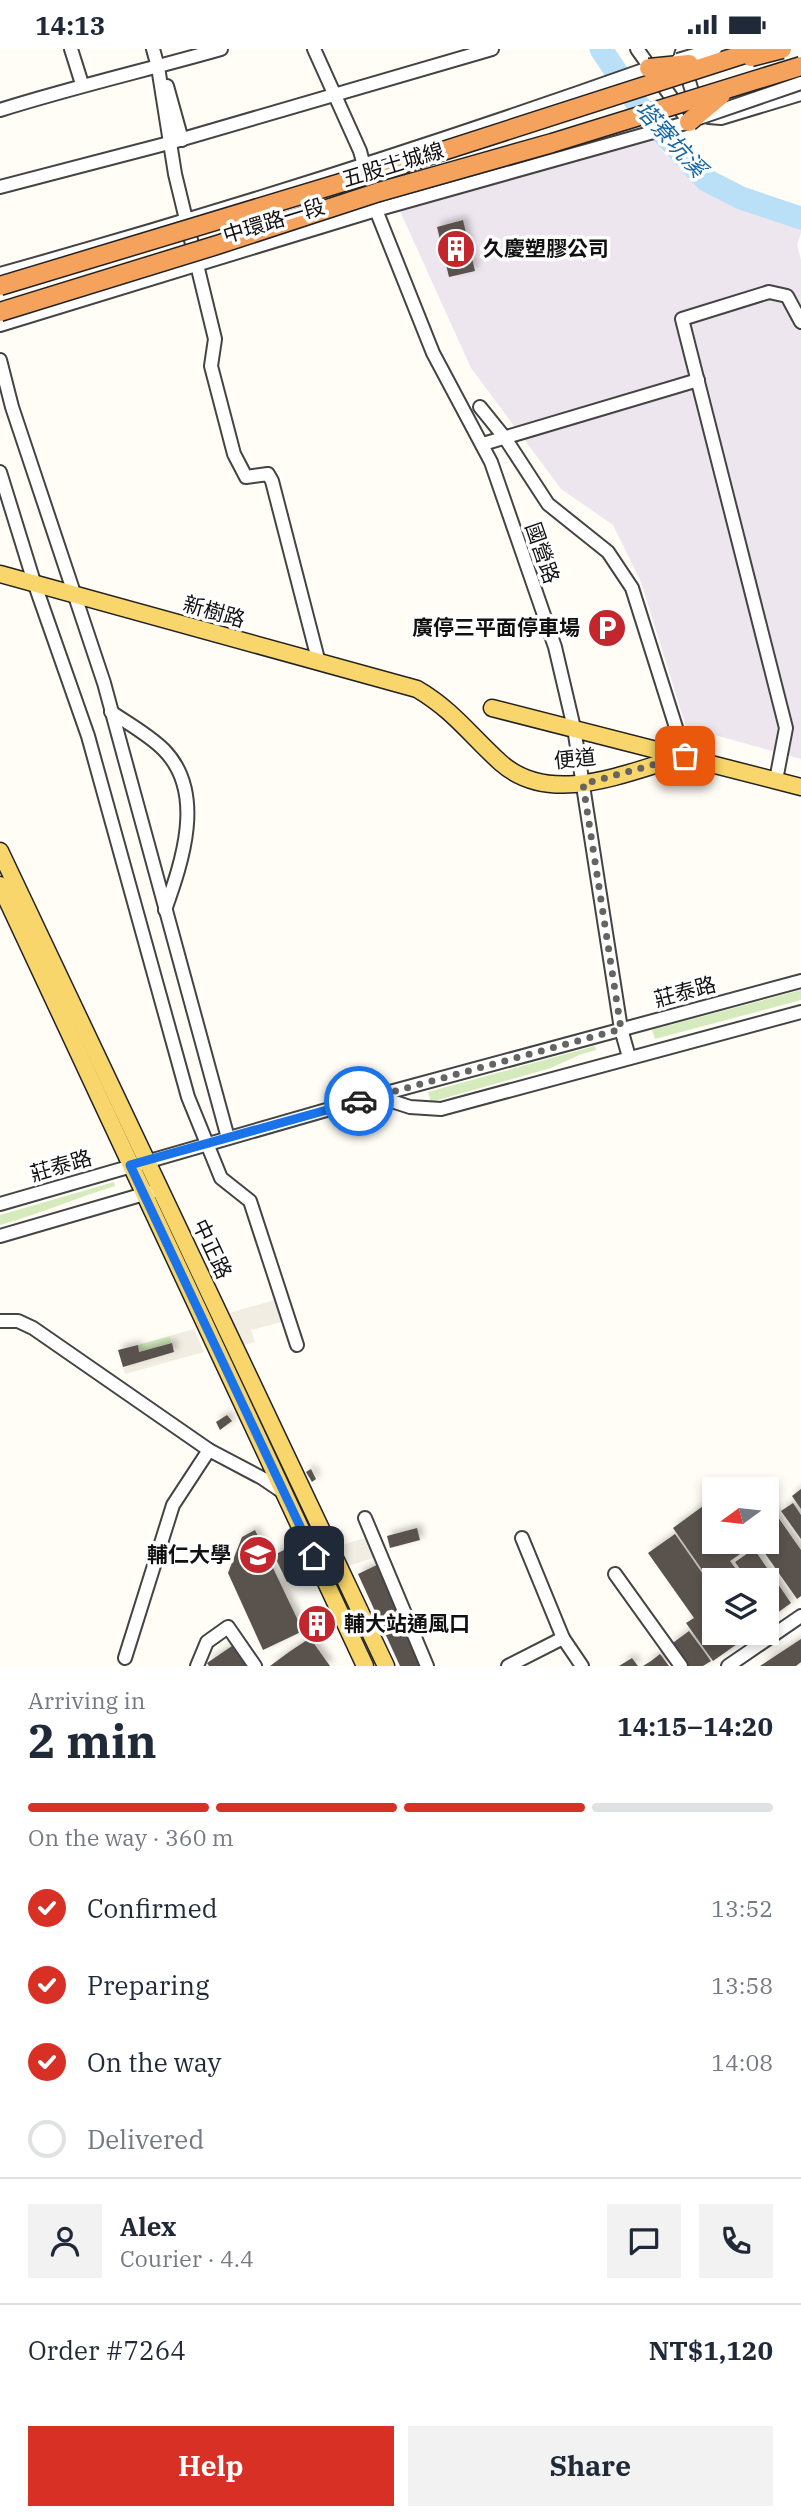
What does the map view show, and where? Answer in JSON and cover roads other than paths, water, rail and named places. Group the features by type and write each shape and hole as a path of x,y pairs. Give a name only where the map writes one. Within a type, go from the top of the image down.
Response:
{"highway":[{"name":"五股土城線","path":"0,286 390,168 760,49"},
{"path":"649,68 739,60 782,49"},
{"path":"689,122 744,78 801,56"},
{"name":"五股土城線","path":"0,311 379,192 552,143 801,66"}],"main road":[{"name":"新樹路","path":"0,573 417,689"},
{"name":"便道","path":"417,689 452,712 502,763 519,775 556,785 583,784 685,756"},
{"path":"492,708 801,787"},
{"name":"中正路","path":"0,851 386,1666"},
{"name":"中正路","path":"0,885 365,1666"}],"street":[{"path":"71,49 82,84"},
{"path":"153,49 176,142 186,220 215,339 211,366 234,454 246,477 268,474 272,481 319,663"},
{"path":"0,110 82,84 221,49"},
{"name":"國營路","path":"314,49 364,165 376,210 439,366 483,445 497,478 555,647 574,728 621,1029 629,1057"},
{"path":"0,187 176,142 492,49"},
{"path":"637,49 689,122 801,92"},
{"path":"649,68 685,49"},
{"path":"685,49 681,55 698,111 709,117 721,118 801,92"},
{"name":"中環路一段","path":"0,274 129,238 364,165 649,68 715,49"},
{"name":"中環路一段","path":"0,325 376,210 689,122 801,83"},
{"path":"129,238 154,244 159,254 160,264 155,271 138,283"},
{"path":"776,780 786,728 682,319 769,292 787,296 801,322"},
{"path":"0,360 12,407 75,594 111,712 228,1138"},
{"path":"483,445 698,380"},
{"path":"480,407 505,438 548,504 608,552 632,588 685,756"},
{"path":"0,472 34,582 88,736 179,1068 221,1178 250,1201 297,1345"},
{"path":"111,712 158,745 179,774 187,806 186,836 182,861 164,912"},
{"path":"639,769 641,744"},
{"name":"莊泰路","path":"0,1204 375,1096 801,981"},
{"path":"375,1096 410,1108 441,1109 801,1012"},
{"path":"0,1236 161,1189"},
{"path":"0,1321 18,1321 33,1328 209,1450 262,1478 286,1495"},
{"path":"125,1658 173,1506 209,1450"},
{"path":"365,1518 427,1666"},
{"path":"522,1538 563,1638 582,1666"},
{"path":"615,1574 681,1666"},
{"path":"728,1666 801,1616"},
{"path":"197,1666 207,1642 228,1627 256,1666"},
{"path":"508,1666 563,1638"}],"waterway":[{"name":"塔寮坑溪","path":"601,49 643,112 706,180 741,198 801,218"}],"place":[{"name":"久慶塑膠公司","path":"456,249"},
{"name":"廣停三平面停車場","path":"607,628"},
{"name":"輔仁大學","path":"258,1555"},
{"name":"輔大站通風口","path":"317,1624"}]}
